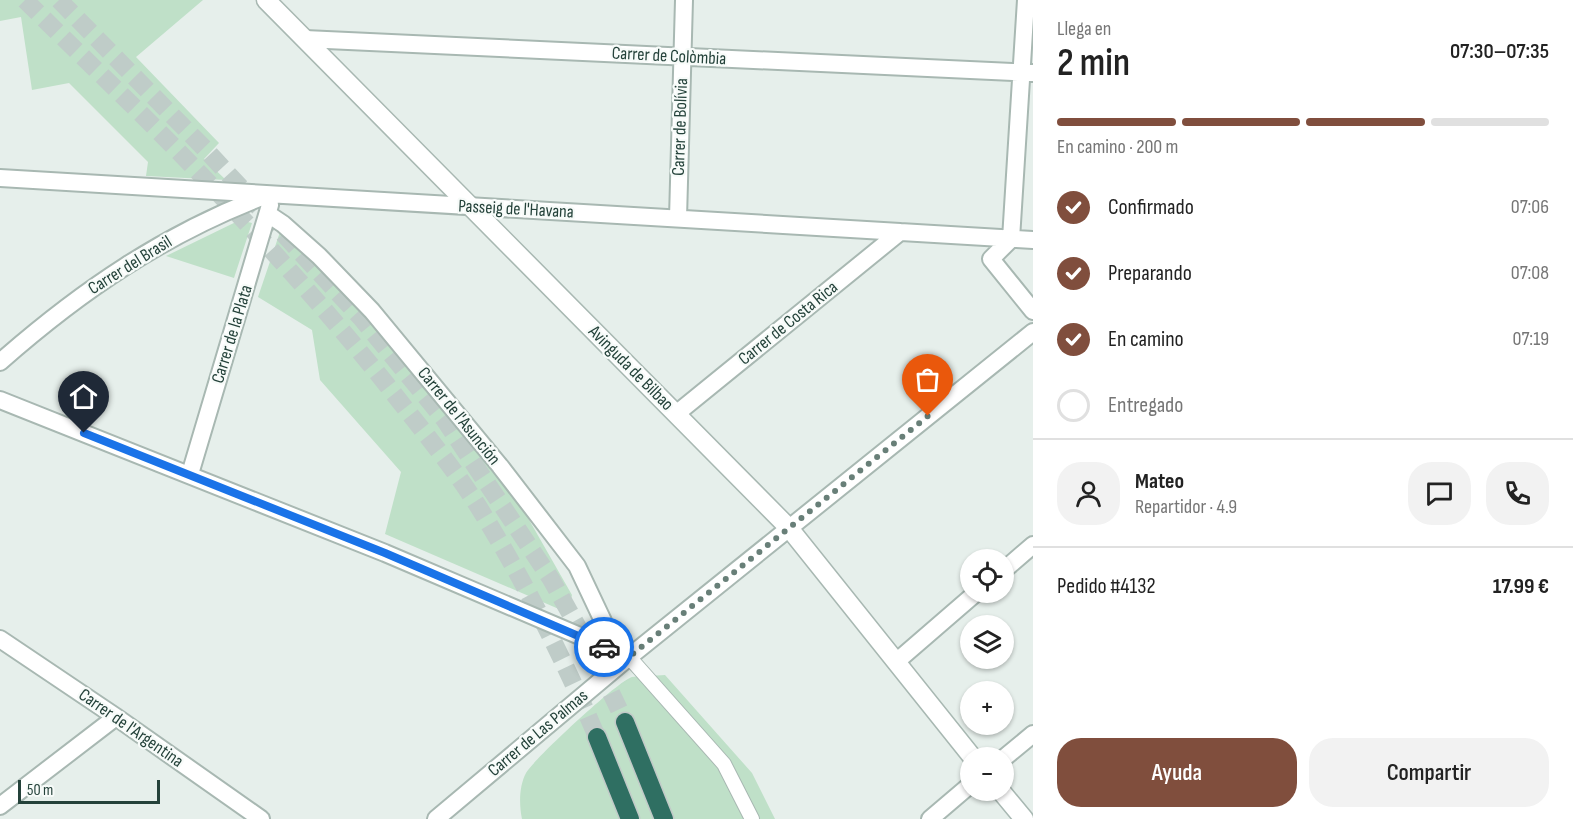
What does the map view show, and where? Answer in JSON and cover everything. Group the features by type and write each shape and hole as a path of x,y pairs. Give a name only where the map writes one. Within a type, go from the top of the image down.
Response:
{"highway":[{"path":"624,722 664,819"},
{"path":"597,737 630,819"}],"street":[{"name":"Avinguda de Bilbao","path":"266,0 789,528 964,747"},
{"name":"Carrer de Bolívia","path":"678,218 684,0"},
{"path":"1026,0 1027,73 1011,239 991,260 1033,311"},
{"name":"Carrer de Colòmbia","path":"305,39 1027,73"},
{"name":"Passeig de l'Havana","path":"0,178 1033,240"},
{"name":"Carrer de la Plata","path":"190,474 274,193"},
{"name":"Carrer del Brasil","path":"0,362 46,322 136,258 234,208 274,193"},
{"name":"Carrer de l'Asunción","path":"268,214 320,256 372,311 500,466 577,566 603,621 607,648"},
{"name":"Carrer de Costa Rica","path":"676,414 900,232"},
{"name":"Carrer de Las Palmas","path":"436,819 629,657 1033,332"},
{"path":"0,400 385,553 629,657 724,764 752,819"},
{"path":"1014,561 1033,545"},
{"path":"896,662 964,603"},
{"name":"Carrer de l'Argentina","path":"0,639 261,819"},
{"path":"0,806 116,717"},
{"path":"1014,750 1033,734"},
{"path":"930,819 960,793"},
{"path":"1009,801 1023,819"}],"green space":[{"path":"0,0 203,0 136,57 219,143 204,159 226,180 146,176 148,162 69,83 32,90 21,17 0,21"},
{"path":"240,220 252,223 234,278 166,256"},
{"path":"281,229 296,241 393,344 516,497 572,595 568,613 385,534 401,472 320,380 312,330 258,297"},
{"path":"665,675 752,773 775,819 522,819 520,796 522,784 532,765 577,721 624,681 636,676"}],"tunnel":[{"path":"25,0 176,149 258,235 362,354 434,445 478,506 511,562 557,648 597,737"},
{"path":"59,0 206,150 362,319 444,419 551,579 590,649 625,722"}],"way so far":[{"path":"604,647 629,657 928,416"}],"route":[{"path":"84,433 385,553 604,647"}]}
